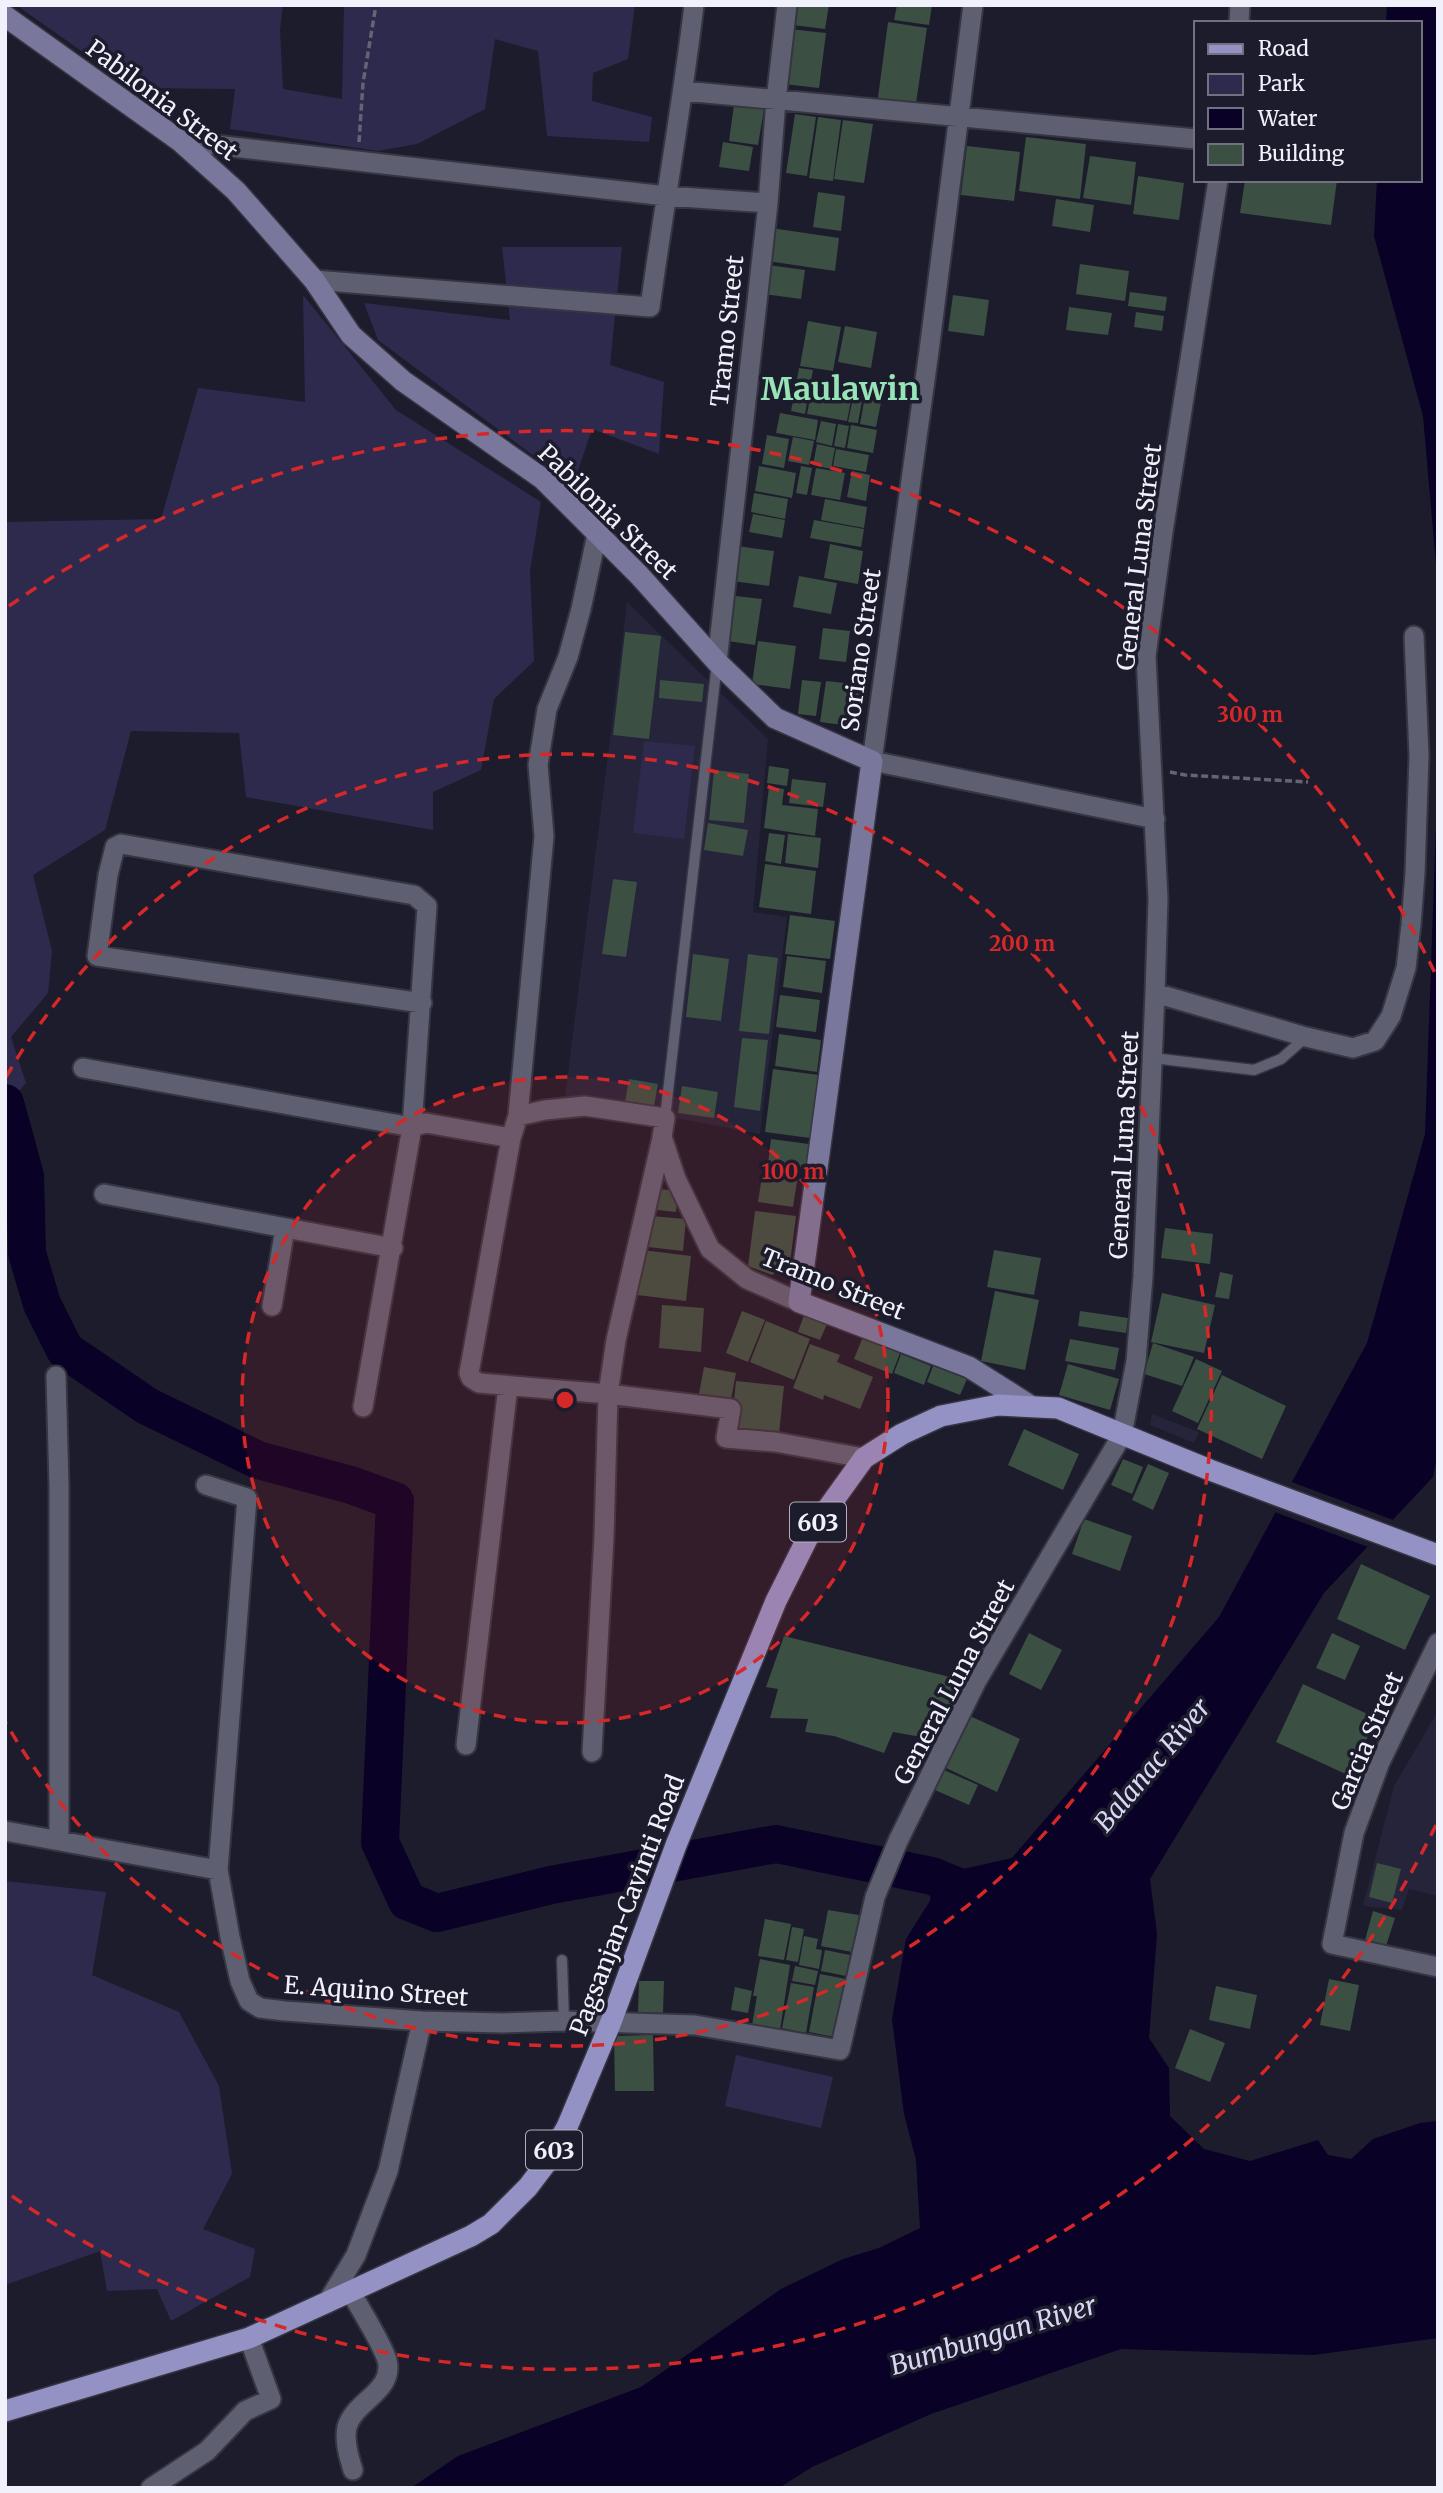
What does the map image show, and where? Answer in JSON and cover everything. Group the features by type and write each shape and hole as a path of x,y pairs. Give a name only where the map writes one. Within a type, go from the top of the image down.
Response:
{"main road":[{"name":"Pagsanjan-Cavinti Road","path":"5,2411 249,2338 471,2236 491,2224 511,2206 547,2162 567,2127 611,2022 676,1845 776,1601 810,1533 864,1458 902,1434 940,1416 998,1405 1058,1408 1210,1470 1438,1555"}],"street":[{"path":"314,279 650,307 684,91 694,5"},
{"name":"Tramo Street","path":"717,662 787,5"},
{"name":"Soriano Street","path":"799,1302 928,364 973,5"},
{"name":"Pabilonia Street","path":"5,16 180,141 236,191 314,279 351,335 403,381 543,479 639,575 717,662 775,718 872,761 1155,820"},
{"path":"684,91 1194,139"},
{"path":"180,141 666,196 768,203"},
{"name":"General Luna Street","path":"840,2050 875,1897 898,1841 976,1682 1122,1435 1136,1361 1153,1058 1158,899 1146,656 1218,182"},
{"path":"597,534 568,657 547,709 538,765 544,836 518,1116 511,1138 469,1373 471,1378 479,1383 608,1394 731,1409 726,1438 775,1442 864,1458"},
{"path":"1155,993 1353,1048 1375,1041 1391,1016 1406,968 1415,873 1419,756 1414,636"},
{"path":"363,1407 393,1248 412,1127 422,1003 427,906 414,895 121,844 115,847 108,874 97,957 422,1003"},
{"path":"83,1068 412,1127 426,1123 511,1138"},
{"path":"518,1116 585,1106 665,1118"},
{"name":"Tramo Street","path":"665,1118 662,1137 676,1179 710,1249 747,1279 799,1302 968,1367 1029,1405"},
{"path":"592,1752 604,1537 608,1394 616,1340 662,1137"},
{"path":"104,1194 393,1248"},
{"path":"272,1306 285,1228"},
{"path":"56,1376 59,1487 59,1839"},
{"path":"466,1745 509,1386"},
{"name":"E. Aquino Street","path":"206,1485 247,1498 218,1870 240,1981 249,2001 260,2008 422,2021 695,2025 840,2050"},
{"name":"Garcia Street","path":"1436,1651 1380,1762 1354,1833 1332,1944 1438,1966"},
{"path":"5,1831 218,1870"},
{"path":"327,2303 356,2255 388,2171 422,2021"},
{"path":"351,2292 387,2360 388,2375 381,2387 355,2412 347,2428 347,2449 353,2470"},
{"path":"151,2488 207,2451 245,2411 271,2399 249,2338"}],"lane":[{"path":"665,1118 717,662"},
{"path":"1153,1058 1254,1070 1281,1059 1306,1037"},
{"path":"562,1960 564,2021"}],"path":[{"path":"358,160 363,83 376,5"},
{"path":"1152,767 1185,775 1308,782"}],"shaded area":[{"path":"627,602 768,739 753,912 787,917 760,1134 565,1097"},
{"path":"1152,1414 1199,1432 1194,1443 1150,1425"},
{"path":"1438,1711 1438,1896 1409,1889 1402,1910 1363,1906 1394,1786"}],"green space":[{"path":"16,5 283,5 280,30 283,89 342,99 344,5 635,5 628,59 593,73 592,101 652,117 649,142 547,136 538,51 495,39 485,109 417,144 378,151 230,129 235,89 134,88"},
{"path":"502,247 622,247 610,365 664,382 659,454 592,429 573,485 378,340 364,303 510,320"},
{"path":"303,295 396,410 541,502 530,571 534,661 494,699 481,770 433,792 433,830 246,797 239,733 131,731 105,830 33,875 52,951 48,993 11,1037 26,1083 5,1107 5,522 161,519 198,388 305,402"},
{"path":"644,741 695,746 684,839 633,833"},
{"path":"5,1881 106,1892 92,1975 179,2012 219,2086 232,2174 203,2229 255,2249 250,2277 171,2321 157,2289 107,2291 100,2251 5,2285"},
{"path":"736,2055 833,2077 821,2128 725,2106"}],"water":[{"path":"1387,5 1438,5 1438,587 1423,416 1374,236 1377,182 1422,182 1422,21 1386,21"},
{"path":"1438,769 1438,1453 1433,1477 1324,1593 1150,1879 1157,1934 1149,2038 1169,2068 1170,2116 1204,2149 1250,2161 1318,2140 1328,2155 1351,2159 1373,2139 1420,2123 1438,2121 1438,2338 1314,2355 1121,2349 931,2414 812,2467 779,2488 411,2488 458,2456 641,2387 781,2289 843,2259 879,2248 920,2228 916,2160 904,2114 892,2019 906,1939 930,1901 932,1876 1012,1858 1219,1617 1367,1343 1425,1134"}],"pier":[{"path":"1289,1481 1396,1521 1371,1548 1272,1511"}],"building":[{"path":"796,5 829,5 825,29 793,25"},
{"path":"897,5 932,5 929,25 894,20"},
{"path":"888,22 927,28 915,110 877,105"},
{"path":"790,29 826,33 819,88 784,84"},
{"path":"734,105 764,109 758,145 729,141"},
{"path":"795,114 816,117 807,176 786,173"},
{"path":"818,117 841,120 833,181 809,178"},
{"path":"843,120 873,124 864,183 834,179"},
{"path":"1026,137 1086,144 1080,199 1019,191"},
{"path":"723,142 753,147 749,171 719,167"},
{"path":"967,146 1020,152 1014,201 961,195"},
{"path":"1090,156 1136,162 1131,205 1083,198"},
{"path":"1138,176 1184,183 1179,220 1133,214"},
{"path":"1245,182 1337,182 1331,225 1240,213"},
{"path":"818,192 845,196 841,231 813,227"},
{"path":"1056,199 1094,205 1090,232 1052,226"},
{"path":"771,228 839,238 835,271 767,261"},
{"path":"1080,264 1129,271 1125,301 1076,294"},
{"path":"768,265 805,270 801,299 764,294"},
{"path":"1130,292 1167,297 1165,311 1128,306"},
{"path":"953,295 989,300 984,336 948,331"},
{"path":"1069,307 1112,313 1108,335 1066,330"},
{"path":"1136,312 1164,316 1162,331 1134,327"},
{"path":"808,321 841,327 833,371 800,366"},
{"path":"845,326 877,332 871,368 838,362"},
{"path":"799,368 813,370 805,414 791,411"},
{"path":"867,385 884,388 876,427 860,424"},
{"path":"812,388 852,395 847,421 807,414"},
{"path":"854,393 863,395 858,423 848,422"},
{"path":"780,413 818,420 815,440 776,433"},
{"path":"821,421 836,424 832,446 816,442"},
{"path":"838,424 849,426 845,448 834,446"},
{"path":"851,425 877,430 873,453 847,448"},
{"path":"767,435 789,439 784,468 762,464"},
{"path":"793,437 814,441 809,465 788,461"},
{"path":"817,444 835,448 831,469 813,465"},
{"path":"836,449 869,455 866,472 833,466"},
{"path":"759,466 796,473 792,498 755,491"},
{"path":"801,466 812,468 807,495 796,493"},
{"path":"816,468 845,473 840,500 811,495"},
{"path":"852,471 870,475 866,501 847,497"},
{"path":"754,493 788,499 785,519 751,512"},
{"path":"825,499 867,507 864,528 821,520"},
{"path":"753,514 785,520 782,538 749,532"},
{"path":"814,520 864,529 861,547 810,538"},
{"path":"830,544 863,551 858,584 824,578"},
{"path":"737,546 774,551 769,586 732,581"},
{"path":"799,576 837,583 831,614 793,607"},
{"path":"727,595 762,599 755,645 721,640"},
{"path":"823,628 850,631 846,662 819,659"},
{"path":"625,632 661,636 649,739 613,735"},
{"path":"758,641 796,646 790,689 752,684"},
{"path":"660,680 704,684 702,702 659,698"},
{"path":"802,680 821,682 816,716 798,714"},
{"path":"826,681 864,685 858,727 820,722"},
{"path":"769,766 789,769 787,786 767,783"},
{"path":"714,770 749,774 744,823 709,820"},
{"path":"792,779 826,783 823,807 789,803"},
{"path":"769,787 784,789 782,805 818,809 815,836 764,828"},
{"path":"708,823 748,830 743,856 704,850"},
{"path":"769,833 785,835 781,864 765,861"},
{"path":"788,834 821,838 818,868 785,863"},
{"path":"765,864 816,871 811,914 759,907"},
{"path":"613,879 637,882 626,957 602,954"},
{"path":"790,915 835,921 830,959 785,954"},
{"path":"693,954 729,959 721,1021 686,1017"},
{"path":"748,954 778,958 769,1034 739,1031"},
{"path":"787,956 826,961 822,993 783,987"},
{"path":"780,995 820,1000 816,1032 776,1027"},
{"path":"779,1034 821,1040 817,1072 775,1066"},
{"path":"742,1038 768,1040 760,1111 734,1107"},
{"path":"773,1069 819,1075 810,1138 765,1132"},
{"path":"629,1079 658,1084 654,1106 625,1102"},
{"path":"682,1086 718,1092 714,1118 678,1113"},
{"path":"771,1139 809,1144 806,1169 768,1164"},
{"path":"763,1170 798,1175 793,1207 758,1202"},
{"path":"659,1189 678,1191 676,1212 657,1210"},
{"path":"755,1211 796,1216 790,1263 772,1275 748,1266"},
{"path":"651,1216 686,1219 683,1251 648,1247"},
{"path":"1165,1228 1213,1234 1210,1264 1161,1258"},
{"path":"642,1250 691,1256 686,1301 637,1295"},
{"path":"994,1250 1041,1258 1034,1295 987,1287"},
{"path":"1220,1272 1233,1275 1229,1299 1215,1297"},
{"path":"995,1291 1039,1300 1025,1370 981,1361"},
{"path":"1162,1293 1215,1305 1204,1353 1151,1342"},
{"path":"662,1305 704,1308 701,1352 659,1348"},
{"path":"742,1311 765,1320 748,1362 726,1353"},
{"path":"1080,1311 1128,1318 1126,1333 1078,1326"},
{"path":"804,1315 827,1324 820,1340 798,1332"},
{"path":"766,1321 810,1339 794,1380 750,1362"},
{"path":"862,1339 900,1353 892,1374 854,1359"},
{"path":"1070,1339 1119,1348 1115,1370 1065,1361"},
{"path":"1153,1343 1194,1357 1182,1386 1144,1374"},
{"path":"810,1344 840,1355 837,1362 873,1377 860,1409 824,1395 823,1400 793,1388"},
{"path":"901,1354 931,1366 924,1385 894,1373"},
{"path":"1196,1359 1222,1371 1198,1423 1172,1411"},
{"path":"1068,1364 1119,1379 1110,1410 1059,1395"},
{"path":"933,1366 967,1379 960,1395 927,1382"},
{"path":"704,1367 736,1373 730,1405 698,1399"},
{"path":"1222,1375 1286,1406 1262,1459 1197,1429"},
{"path":"736,1381 784,1386 779,1434 731,1429"},
{"path":"1024,1429 1079,1454 1063,1490 1008,1465"},
{"path":"1123,1459 1143,1467 1132,1494 1111,1485"},
{"path":"1148,1464 1169,1473 1153,1510 1132,1500"},
{"path":"1084,1519 1132,1536 1120,1571 1072,1554"},
{"path":"1361,1564 1430,1596 1405,1650 1337,1619"},
{"path":"1029,1633 1062,1650 1041,1690 1009,1674"},
{"path":"1332,1633 1360,1646 1345,1680 1316,1668"},
{"path":"784,1636 950,1677 961,1683 944,1741 893,1732 884,1753 834,1736 805,1732 808,1719 770,1718 778,1689 766,1687"},
{"path":"1303,1684 1376,1718 1350,1776 1276,1742"},
{"path":"970,1716 1020,1739 997,1792 946,1768"},
{"path":"944,1770 978,1785 969,1805 935,1790"},
{"path":"1377,1863 1401,1869 1392,1903 1369,1897"},
{"path":"828,1910 859,1915 852,1952 821,1946"},
{"path":"1373,1911 1395,1918 1386,1946 1365,1940"},
{"path":"765,1919 791,1924 784,1960 758,1956"},
{"path":"792,1927 804,1929 798,1962 786,1960"},
{"path":"804,1936 818,1939 816,1949 822,1950 819,1969 799,1965"},
{"path":"825,1950 850,1955 846,1976 821,1971"},
{"path":"760,1959 790,1965 780,2030 752,2025 757,1996 753,1996"},
{"path":"795,1966 818,1971 815,1985 792,1981"},
{"path":"820,1974 846,1979 835,2037 809,2032"},
{"path":"1329,1979 1359,1985 1350,2031 1320,2025"},
{"path":"639,1981 664,1981 663,2013 638,2012"},
{"path":"791,1983 814,1987 806,2033 782,2028"},
{"path":"1216,1986 1257,1995 1250,2029 1209,2020"},
{"path":"735,1987 752,1991 748,2013 731,2010"},
{"path":"1190,2029 1225,2043 1210,2082 1175,2068"},
{"path":"653,2035 654,2091 615,2091 614,2036"}],"waterway":[{"path":"5,1103 25,1176 27,1253 42,1304 65,1350 147,1406 258,1460 351,1485 395,1501 380,1842 407,1901 437,1913 551,1885 776,1844 932,1876 980,1896"}],"district":[{"name":"Maulawin","path":"840,389"}],"water label":[{"name":"Balanac River","path":"1152,1765"},
{"name":"Bumbungan River","path":"993,2335"}]}
